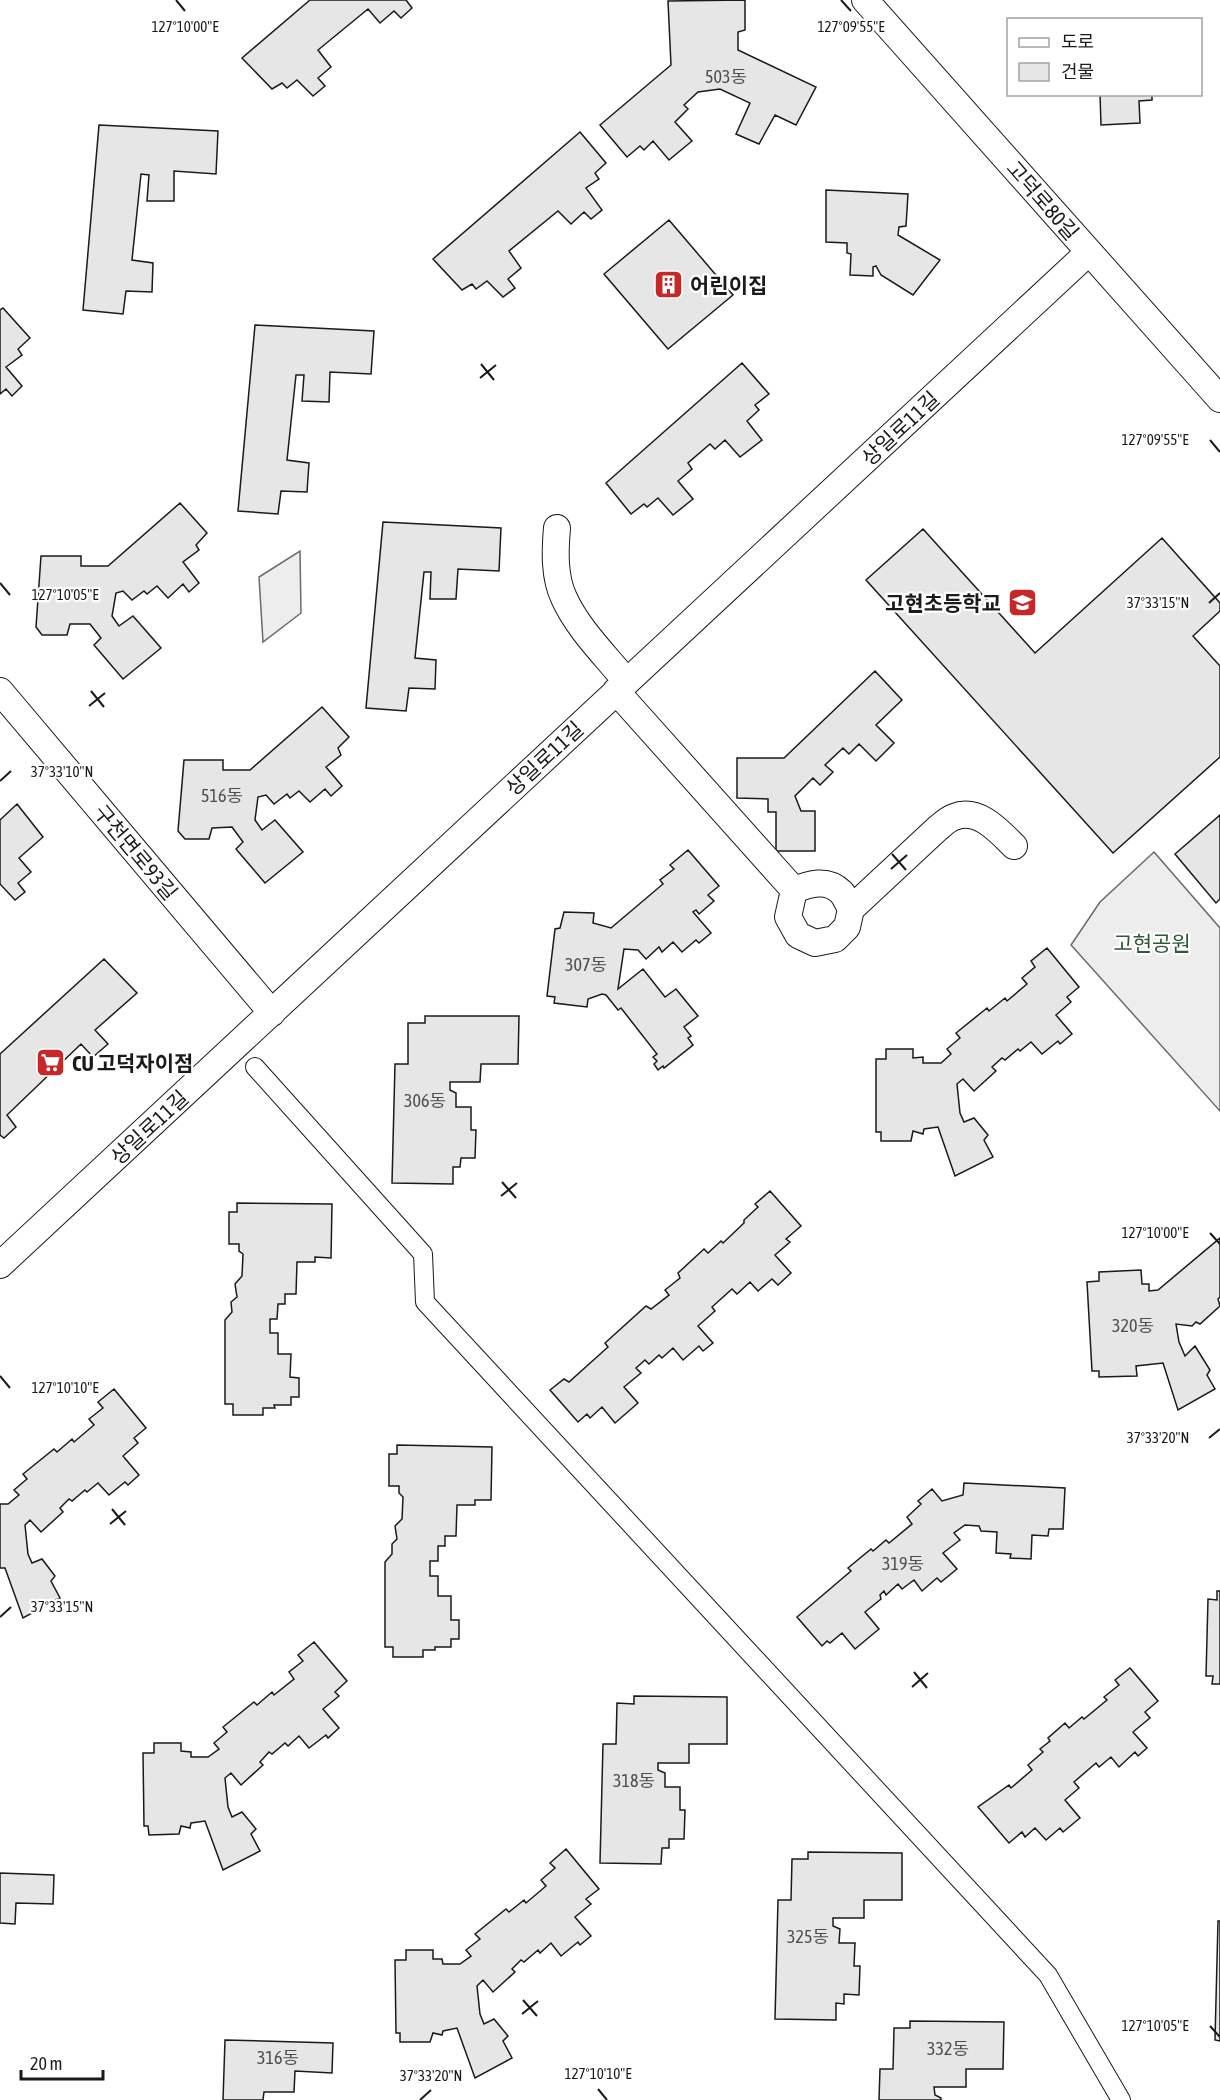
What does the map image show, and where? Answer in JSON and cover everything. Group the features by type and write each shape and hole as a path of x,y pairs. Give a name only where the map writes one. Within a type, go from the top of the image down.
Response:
{"street":[{"name":"고덕로80길","path":"865,0 1220,399"},
{"name":"상일로11길","path":"0,1265 1089,252"},
{"path":"557,528 555,555 563,597 576,620 621,686 794,890"},
{"name":"구천면로93길","path":"0,691 272,1013"},
{"path":"794,890 788,917 798,935 815,943 835,939 847,927 851,909 938,828 954,816 968,814 990,822 1014,846"},
{"path":"794,890 812,883 826,884 840,891 851,909"},
{"path":"255,1067 423,1254 426,1302 1048,1975 1121,2100"}],"shaded area":[{"path":"300,551 301,613 263,642 259,577"},
{"name":"고현공원","path":"1154,852 1220,928 1220,1111 1071,945 1100,902"}],"building":[{"path":"310,0 406,0 412,8 401,18 394,11 380,23 368,9 318,50 331,67 318,78 325,86 313,96 297,80 287,88 282,83 272,89 242,58"},
{"path":"745,0 745,30 738,32 738,50 816,87 796,125 775,115 759,144 736,134 750,103 720,89 698,92 684,105 688,109 675,122 692,141 669,160 653,141 644,150 640,146 627,157 600,125 671,65 668,1"},
{"path":"1100,96 1152,96 1152,100 1139,101 1140,123 1101,125"},
{"path":"99,125 218,131 216,174 174,171 174,201 147,201 149,175 141,174 132,260 153,263 152,292 126,291 123,314 83,310"},
{"path":"580,132 606,163 595,173 599,179 586,188 602,210 591,219 584,212 571,224 558,211 509,251 521,268 508,279 515,288 503,297 487,281 476,289 472,284 462,290 433,259"},
{"path":"826,190 908,194 906,226 899,227 898,235 940,260 913,295 881,275 876,266 873,267 873,276 850,275 851,254 847,253 847,243 826,242"},
{"name":"어린이집","path":"669,220 733,295 668,349 604,274"},
{"path":"3,308 30,338 18,349 22,355 6,367 22,386 12,396 6,389 0,394 0,310"},
{"path":"255,325 374,331 371,374 330,372 329,402 302,401 304,375 296,375 287,460 309,463 307,492 281,491 278,514 238,511"},
{"path":"742,363 769,394 755,405 759,410 747,421 762,440 740,457 725,440 715,449 710,444 688,463 692,469 678,481 693,499 673,515 658,498 647,507 644,504 631,514 606,483"},
{"path":"180,503 207,533 196,545 199,550 183,562 199,583 189,592 183,584 168,598 157,586 147,594 144,591 132,600 123,591 116,593 112,616 119,626 133,616 161,648 123,679 94,645 101,638 90,624 70,624 67,635 42,635 36,627 41,556 81,556 81,566 108,566"},
{"path":"383,522 501,528 499,571 458,569 456,599 430,599 431,572 424,572 415,658 436,660 435,689 409,688 406,711 366,708"},
{"name":"고현초등학교","path":"923,529 1035,653 1162,538 1220,603 1220,611 1193,636 1220,666 1220,757 1113,853 866,580"},
{"path":"875,671 902,700 876,725 894,743 876,761 859,744 849,754 843,748 825,765 833,772 820,785 813,778 795,796 801,811 815,811 815,851 776,851 776,812 768,812 768,799 737,798 737,758 784,758"},
{"path":"322,707 349,737 338,748 341,755 326,767 342,786 331,796 325,789 310,802 299,791 290,798 287,794 274,804 266,795 258,797 255,820 262,830 275,820 303,852 265,883 236,849 243,842 232,827 212,828 209,839 185,839 178,831 184,760 223,760 223,770 250,770"},
{"path":"17,804 43,837 19,858 31,872 18,883 25,892 15,900 0,884 0,820"},
{"path":"1220,815 1220,899 1216,903 1175,854"},
{"path":"688,850 719,886 708,895 714,901 699,914 696,910 693,912 711,933 699,943 696,940 682,952 673,942 662,952 659,947 646,959 638,950 624,949 618,989 643,969 665,997 676,989 698,1016 684,1027 691,1036 688,1038 693,1045 664,1068 663,1066 658,1070 654,1064 657,1061 653,1057 657,1054 621,1008 618,1010 606,995 602,994 588,999 587,1007 554,1003 555,997 547,996 555,929 560,928 564,912 594,913 593,923 611,928 663,884 660,880 674,869 670,865"},
{"path":"1047,948 1079,987 1067,997 1071,1002 1056,1015 1072,1034 1060,1044 1058,1041 1042,1054 1031,1042 1005,1060 1002,1058 992,1067 996,1071 974,1091 963,1079 957,1084 960,1113 964,1122 974,1118 988,1135 984,1140 993,1157 955,1176 938,1127 924,1129 923,1134 913,1131 911,1141 881,1141 881,1132 876,1132 876,1059 886,1059 886,1049 913,1049 913,1058 923,1057 923,1063 941,1063 951,1054 947,1049 960,1038 956,1033 987,1008 989,1011 1005,998 1007,1001 1027,984 1022,978 1035,967 1031,961"},
{"path":"104,959 137,993 95,1030 108,1044 93,1057 81,1044 7,1115 16,1127 4,1138 0,1135 0,1054"},
{"path":"425,1016 519,1016 518,1064 481,1064 480,1082 450,1082 450,1090 456,1093 456,1107 471,1107 471,1130 476,1130 475,1158 461,1158 460,1167 453,1167 453,1184 392,1183 395,1064 408,1064 408,1023 425,1023"},
{"path":"770,1191 801,1226 786,1239 790,1242 775,1255 791,1273 778,1285 772,1279 758,1291 750,1282 737,1294 732,1289 712,1307 715,1311 698,1326 713,1343 703,1351 699,1346 683,1360 673,1348 662,1358 659,1355 649,1364 645,1360 636,1368 641,1373 624,1387 638,1403 615,1423 602,1407 590,1418 587,1414 578,1422 550,1390 564,1379 569,1382 608,1347 605,1343 646,1306 651,1309 669,1295 665,1290 680,1278 678,1273 704,1249 708,1253 721,1241 723,1243 758,1207 755,1204"},
{"path":"237,1203 332,1204 331,1258 315,1257 315,1262 297,1262 296,1294 285,1294 285,1304 278,1304 277,1319 270,1319 270,1333 278,1333 278,1354 291,1354 290,1377 299,1378 299,1397 291,1397 291,1405 274,1405 275,1408 263,1408 263,1415 233,1415 233,1404 225,1404 225,1320 232,1312 231,1302 237,1297 235,1284 242,1276 243,1254 239,1251 239,1244 229,1244 229,1212 237,1212"},
{"path":"1220,1238 1220,1297 1218,1299 1220,1306 1200,1324 1196,1322 1192,1326 1176,1324 1179,1342 1185,1356 1195,1346 1210,1370 1207,1375 1215,1389 1178,1410 1163,1363 1136,1366 1137,1376 1099,1377 1099,1371 1092,1371 1087,1282 1099,1281 1099,1272 1141,1270 1142,1284 1149,1284 1149,1291 1158,1290"},
{"path":"114,1389 146,1428 134,1438 138,1443 123,1456 139,1475 128,1485 125,1482 109,1495 98,1483 72,1501 69,1499 60,1508 63,1512 41,1532 30,1520 25,1525 28,1554 32,1563 42,1559 55,1576 51,1581 60,1598 23,1618 5,1568 0,1568 0,1504 8,1504 19,1495 14,1490 27,1479 23,1474 54,1449 57,1452 72,1439 74,1442 94,1425 89,1419 103,1408 98,1402"},
{"path":"397,1445 492,1447 491,1500 475,1500 475,1505 457,1505 456,1536 445,1536 445,1546 438,1546 438,1561 430,1561 430,1576 438,1576 438,1596 451,1596 451,1620 459,1620 459,1639 451,1639 451,1647 423,1650 423,1657 393,1657 393,1647 385,1647 385,1562 392,1554 392,1544 397,1539 395,1526 402,1519 403,1497 399,1493 399,1486 389,1486 389,1454 397,1454"},
{"path":"964,1483 1065,1488 1063,1529 1049,1529 1048,1536 1032,1535 1031,1559 1010,1558 1011,1554 996,1553 997,1532 981,1531 979,1526 965,1525 954,1533 960,1540 943,1553 957,1569 941,1582 937,1578 922,1591 914,1580 902,1589 898,1584 886,1595 884,1591 880,1595 881,1599 865,1612 879,1629 855,1649 842,1633 830,1643 827,1641 822,1646 797,1617 851,1571 848,1568 871,1549 873,1551 886,1540 889,1543 912,1524 907,1517 921,1504 918,1501 932,1489 942,1501 963,1495"},
{"path":"1217,1591 1220,1591 1220,1684 1212,1684 1213,1676 1206,1676 1208,1599 1217,1600"},
{"path":"314,1642 347,1681 335,1692 339,1696 323,1709 339,1728 328,1738 326,1735 309,1748 299,1736 288,1746 285,1743 272,1754 269,1752 260,1762 263,1765 241,1785 231,1773 225,1778 228,1807 232,1817 242,1812 256,1829 251,1834 260,1851 223,1870 205,1821 191,1823 190,1828 181,1826 179,1834 149,1835 148,1826 144,1826 143,1753 154,1753 154,1743 181,1743 181,1751 191,1752 191,1757 208,1757 219,1749 214,1743 227,1732 223,1727 254,1702 257,1705 272,1692 274,1695 294,1679 289,1672 303,1661 298,1655"},
{"path":"1130,1668 1158,1701 1145,1712 1150,1718 1133,1732 1147,1748 1138,1756 1135,1752 1119,1767 1111,1757 1099,1767 1096,1763 1074,1782 1079,1788 1065,1800 1080,1818 1063,1832 1060,1828 1046,1840 1035,1828 1025,1837 1022,1832 1009,1843 978,1807 1009,1785 1011,1788 1032,1770 1028,1765 1043,1752 1040,1749 1050,1741 1048,1738 1065,1723 1069,1728 1082,1717 1084,1719 1107,1700 1104,1697 1119,1685 1115,1680"},
{"path":"634,1696 727,1697 727,1744 689,1744 689,1763 658,1763 658,1770 665,1773 665,1787 680,1787 680,1810 685,1810 684,1839 669,1839 669,1848 662,1848 661,1864 600,1863 603,1744 616,1744 617,1703 634,1704"},
{"path":"566,1849 599,1889 586,1899 591,1904 575,1917 591,1936 580,1945 578,1942 561,1956 551,1943 540,1953 538,1950 524,1962 521,1960 512,1969 515,1972 493,1992 483,1980 477,1986 480,2014 484,2024 494,2019 508,2036 503,2041 512,2058 475,2078 457,2028 443,2031 442,2035 433,2033 430,2042 400,2042 400,2033 396,2033 395,1960 406,1960 406,1950 433,1950 433,1959 442,1959 443,1964 460,1964 471,1956 466,1950 480,1939 475,1934 506,1909 509,1912 524,1900 526,1903 546,1886 541,1880 555,1868 550,1863"},
{"path":"808,1852 902,1853 902,1900 864,1900 864,1918 833,1918 833,1926 840,1929 839,1943 855,1943 854,1966 860,1966 859,1995 844,1994 844,2004 836,2003 836,2020 775,2019 778,1900 791,1900 792,1859 808,1859"},
{"path":"0,1873 54,1875 53,1904 16,1903 15,1924 0,1923"},
{"path":"1218,1921 1220,1921 1220,2041 1215,2040"},
{"path":"910,2021 1004,2022 1003,2069 966,2069 966,2087 934,2087 935,2095 941,2100 879,2100 880,2069 893,2069 894,2028 910,2028"},
{"path":"225,2040 333,2043 332,2073 295,2071 294,2092 264,2092 263,2100 223,2100"}],"place":[{"name":"어린이집","path":"669,285"},
{"name":"고현초등학교","path":"1022,603"},
{"name":"CU 고덕자이점","path":"51,1063"}]}
